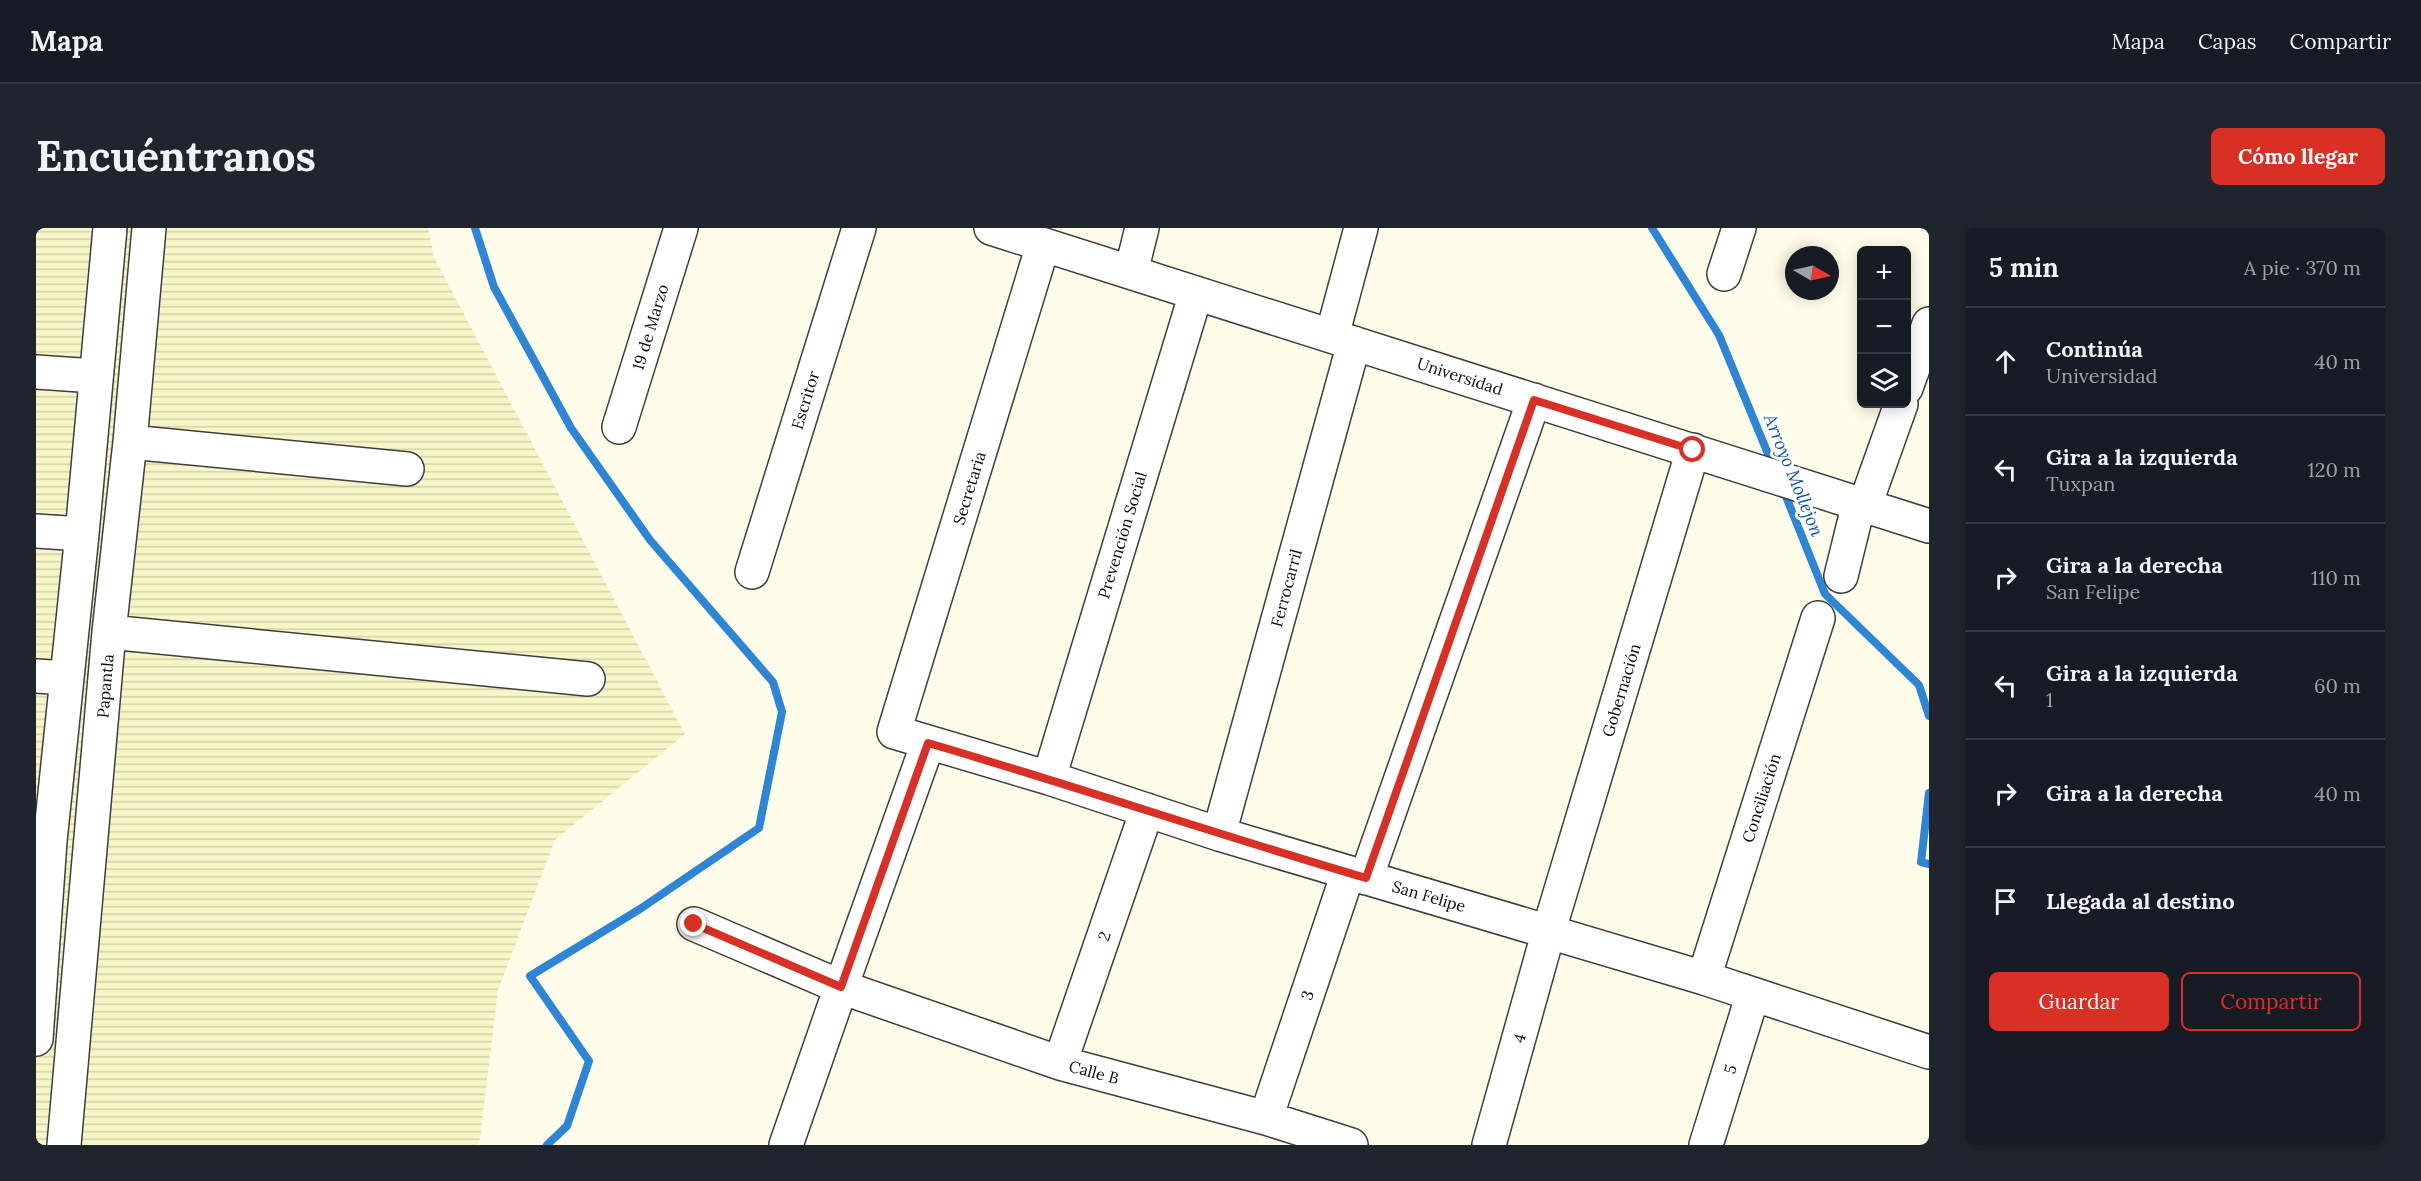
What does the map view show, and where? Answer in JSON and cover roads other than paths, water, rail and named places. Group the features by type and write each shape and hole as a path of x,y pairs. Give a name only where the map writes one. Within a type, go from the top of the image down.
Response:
{"street":[{"path":"36,1040 51,677 82,534 110,228"},
{"name":"Papantla","path":"64,1145 92,847 109,632 130,442 143,228"},
{"name":"19 de Marzo","path":"619,427 681,228"},
{"name":"Escritor","path":"752,572 859,228"},
{"name":"Universidad","path":"991,228 1929,526"},
{"path":"1131,272 1142,228"},
{"name":"Ferrocarril","path":"1219,834 1343,339 1361,228"},
{"path":"1724,274 1738,228"},
{"name":"Secretaria","path":"894,732 1043,244"},
{"name":"Prevención Social","path":"1049,778 1196,293"},
{"path":"1911,374 1929,324"},
{"path":"36,372 95,376"},
{"name":"3","path":"1266,1118 1534,400"},
{"path":"1841,576 1862,504 1899,408"},
{"path":"130,442 407,469"},
{"name":"Gobernación","path":"1549,930 1693,450"},
{"path":"36,531 82,534"},
{"name":"Conciliación","path":"1704,978 1818,618"},
{"path":"109,632 588,679"},
{"name":"San Felipe","path":"894,732 1049,778 1219,834 1549,930 1929,1052"},
{"path":"786,1145 928,743"},
{"name":"2","path":"1060,1063 1147,810"},
{"path":"43,841 92,847"},
{"name":"Calle B","path":"694,924 841,987 1060,1063 1266,1118 1351,1145"},
{"name":"4","path":"1489,1145 1549,930"},
{"name":"5","path":"1706,1145 1753,994"}],"waterway":[{"path":"475,228 494,287 571,428 650,540 773,682 782,712 759,828 640,909 530,976 589,1061 567,1126 547,1145"},
{"name":"Arroyo Mollejon","path":"1652,228 1719,335 1773,466"},
{"name":"Arroyo Mollejon","path":"1783,489 1825,594 1919,685 1929,716"},
{"name":"Arroyo Mollejon","path":"1929,793 1921,862 1929,864"}]}
